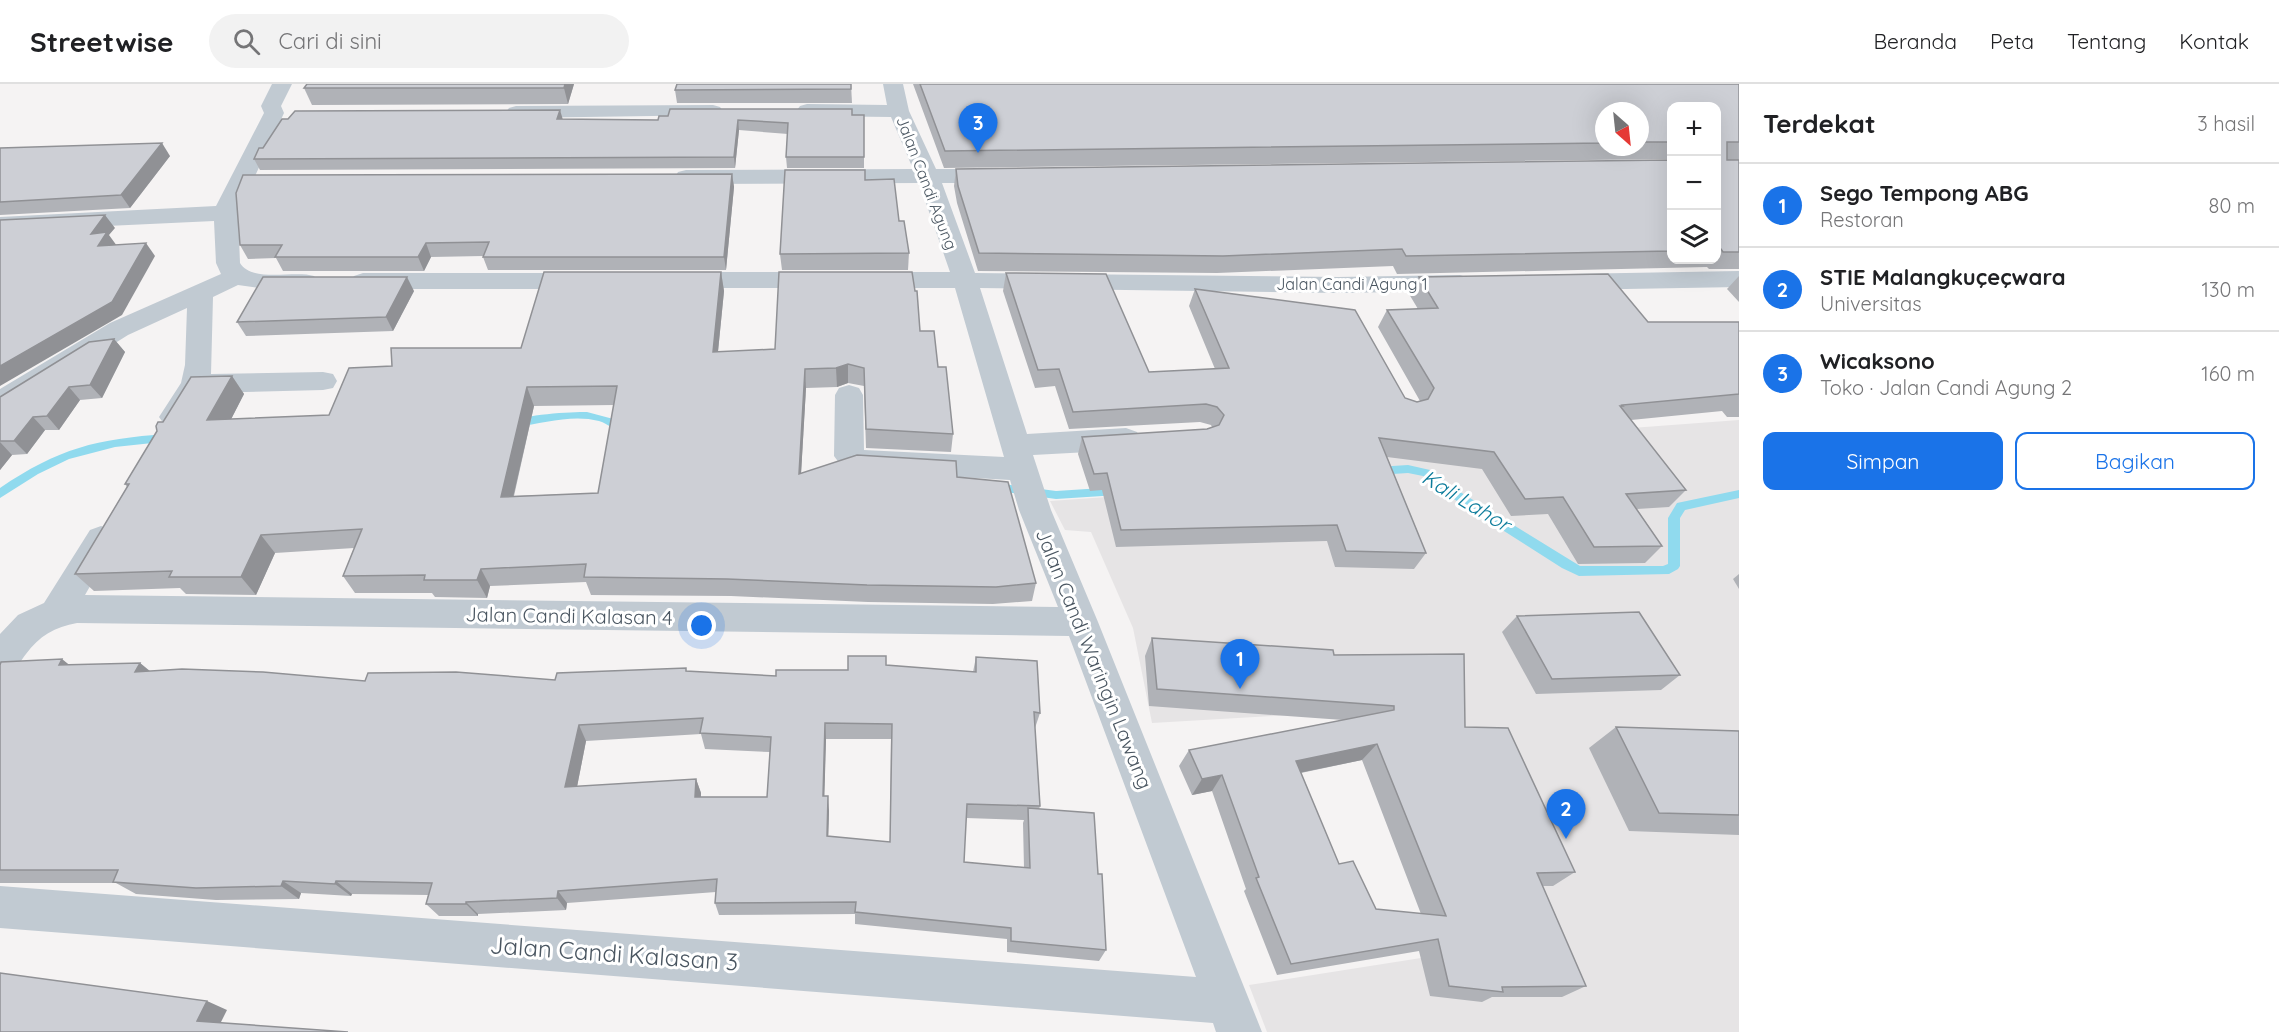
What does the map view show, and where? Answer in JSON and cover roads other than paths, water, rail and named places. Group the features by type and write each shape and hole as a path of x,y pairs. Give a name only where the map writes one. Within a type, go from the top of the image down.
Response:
{"street":[{"path":"282,84 271,106 274,113 226,213 228,263 229,268 237,276 254,281 612,280"},
{"name":"Jalan Candi Agung","path":"893,84 899,111 928,177 965,280"},
{"path":"499,112 735,111"},
{"path":"782,111 899,111"},
{"path":"274,113 298,113"},
{"path":"659,177 1024,176"},
{"path":"241,179 265,179"},
{"path":"0,224 226,213"},
{"path":"0,402 119,328 237,276"},
{"path":"1550,282 1739,279"},
{"name":"Jalan Candi Agung 1","path":"660,280 965,280 1344,295 1479,283"},
{"name":"Jalan Candi Waringin Lawang","path":"965,280 1024,477 1234,1017"},
{"path":"169,426 195,384 199,365 200,292"},
{"path":"195,384 323,381"},
{"path":"849,395 849,456 854,460 1024,477 1154,437"},
{"path":"0,664 12,642 34,622 57,612 118,509"},
{"name":"Jalan Candi Kalasan 4","path":"57,612 77,609 1081,622"},
{"name":"Jalan Candi Kalasan 3","path":"0,906 1234,1017"}],"waterway":[{"name":"Kali Lahor","path":"517,423 573,415 587,416 601,418 624,431"},
{"name":"Kali Lahor","path":"0,494 34,471 82,450 115,443 167,438"},
{"name":"Kali Lahor","path":"1377,471 1408,469 1426,473 1453,493 1579,571 1665,571 1674,566 1674,518 1681,506 1739,494"},
{"name":"Kali Lahor","path":"995,487 1056,495 1118,491"}],"place":[{"name":"Wicaksono","path":"978,153"},
{"name":"Sego Tempong ABG","path":"1240,689"},
{"name":"STIE Malangkuçeçwara","path":"1566,839"}]}
